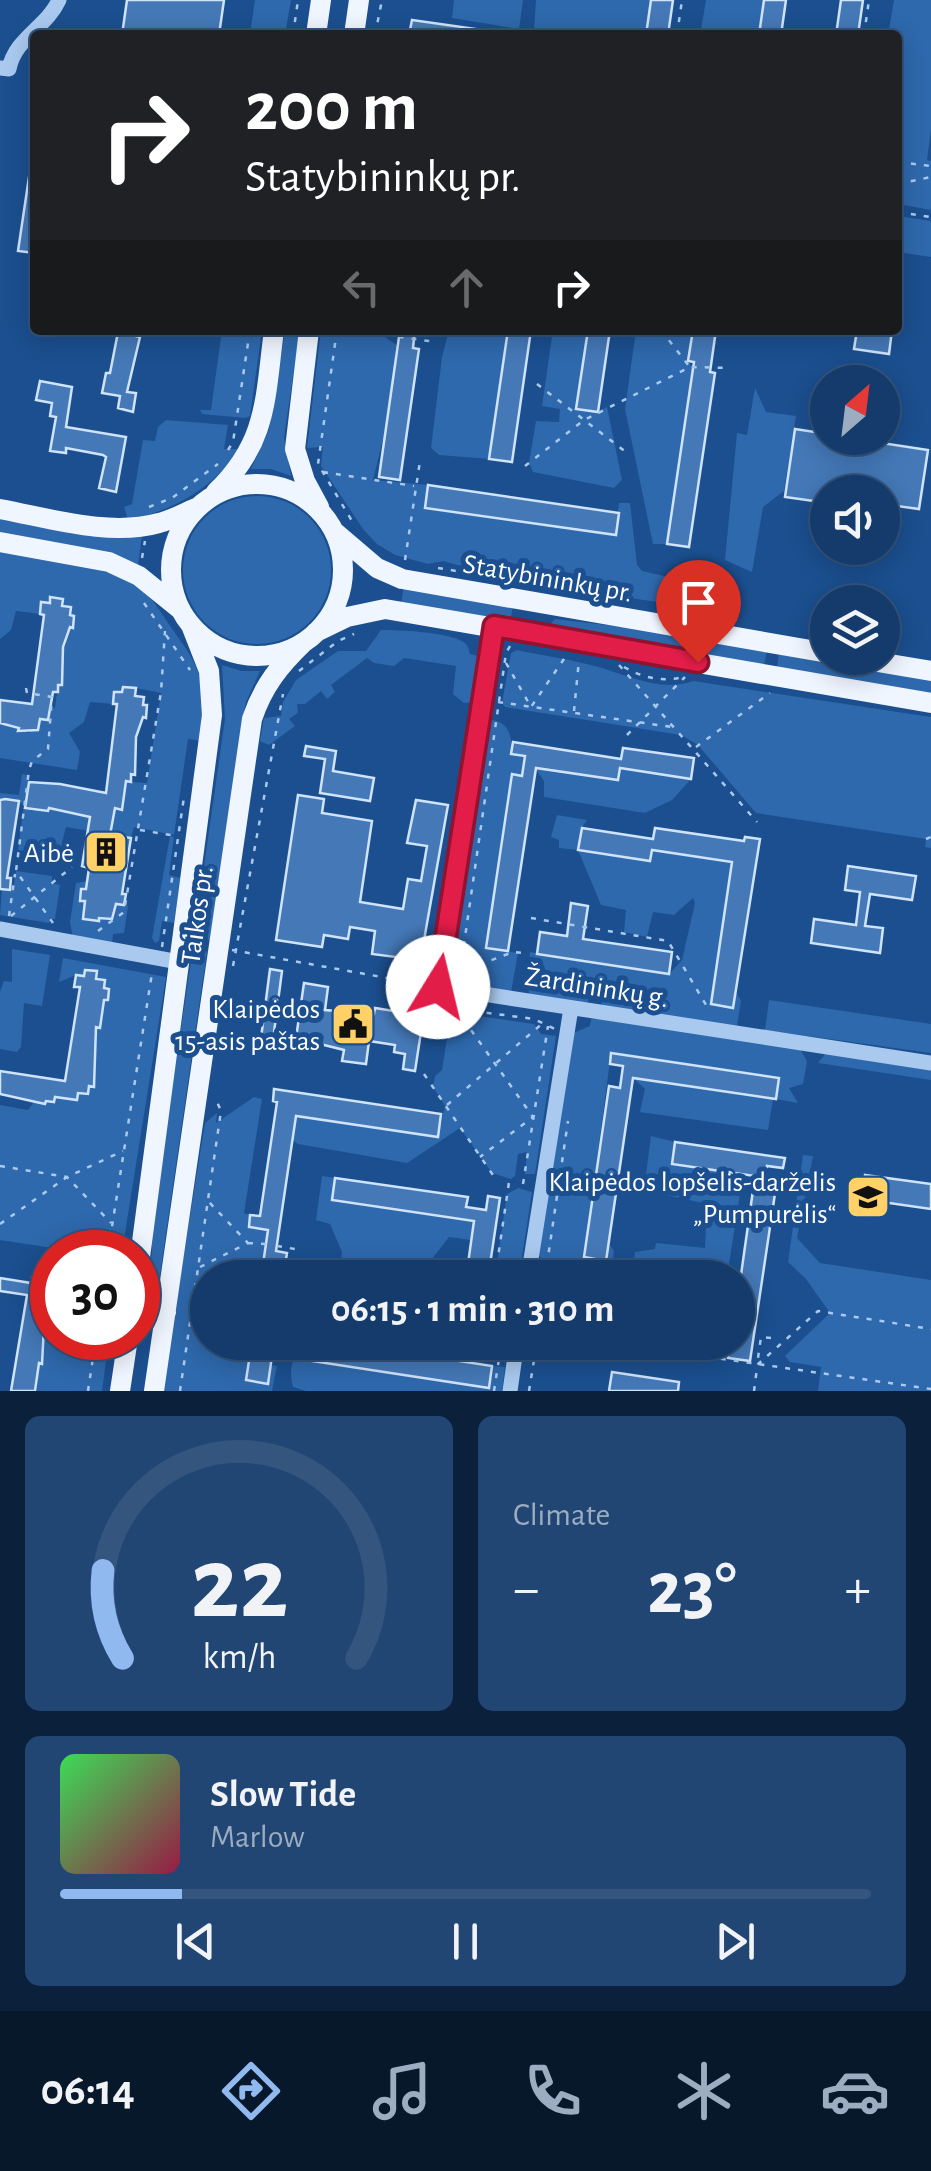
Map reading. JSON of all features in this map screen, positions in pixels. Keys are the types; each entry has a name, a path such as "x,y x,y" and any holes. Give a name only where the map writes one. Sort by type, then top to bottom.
{"main road":[{"path":"317,30 321,0"},
{"path":"355,30 359,0"},
{"path":"186,618 172,580 174,548 179,534 233,476 254,445 273,335"},
{"path":"0,542 109,562 139,576 214,645 244,655 276,654 310,637 335,607 343,576 339,545 305,482 295,449 308,335"},
{"path":"0,509 96,526 147,526 240,486 272,486 302,497 329,524"},
{"name":"Statybininkų pr.","path":"329,524 353,551 390,575 810,650"},
{"path":"553,637 546,618 558,607"},
{"name":"Statybininkų pr.","path":"310,637 348,617 385,609 931,703"},
{"name":"Taikos pr.","path":"142,1230 170,961 212,715 209,671 186,618"},
{"name":"Taikos pr.","path":"154,1391 228,950 252,719 278,666 310,637"},
{"path":"900,666 931,671"},
{"path":"160,1311 166,1312"},
{"path":"120,1391 125,1360"}],"street":[{"path":"35,30 59,0"},
{"path":"5,68 30,36"},
{"path":"438,987 494,626"},
{"path":"5,925 170,961"},
{"name":"Žardininkų g.","path":"438,987 931,1063"},
{"path":"531,1260 570,1008"},
{"path":"499,1390 506,1360"}],"path":[{"path":"294,30 298,0"},
{"path":"375,30 382,0"},
{"path":"678,30 682,0"},
{"path":"865,30 869,0"},
{"path":"902,162 931,166"},
{"path":"902,183 931,177"},
{"path":"902,213 931,217"},
{"path":"191,672 165,630 134,593 147,526 146,509 198,481 222,460 233,442 249,335"},
{"path":"335,335 317,456 321,472 362,535"},
{"path":"384,335 436,342"},
{"path":"666,335 690,367"},
{"path":"524,466 584,420 690,367 730,368"},
{"path":"537,384 626,452"},
{"path":"394,561 404,565 420,461"},
{"path":"321,472 416,486"},
{"path":"688,610 706,614"},
{"path":"295,676 338,642 366,628"},
{"path":"92,935 124,912 161,692 165,630"},
{"path":"511,645 498,702 460,972 513,952 525,953"},
{"path":"531,707 567,655"},
{"path":"574,713 580,657"},
{"path":"505,660 531,707"},
{"path":"618,664 757,822"},
{"path":"628,735 686,676"},
{"path":"5,925 29,770 32,762 48,749 53,708 52,696 27,692 26,688"},
{"path":"695,748 774,690"},
{"path":"232,971 228,950 284,692"},
{"path":"498,702 674,728"},
{"path":"111,1230 150,977 170,961 183,798"},
{"path":"139,830 178,836"},
{"path":"5,925 72,868"},
{"path":"16,870 57,928"},
{"path":"531,918 668,941 710,1010"},
{"path":"228,950 438,987"},
{"path":"435,1006 534,1019 566,1033"},
{"path":"456,1008 533,1118"},
{"path":"446,1106 545,1024"},
{"path":"523,1184 545,1024"},
{"path":"424,1074 497,1181"},
{"path":"199,1260 222,1111 213,1091"},
{"path":"480,1157 533,1118"},
{"path":"548,1260 568,1123"},
{"path":"0,1224 66,1177 124,1151"},
{"path":"0,1166 66,1177 112,1224"},
{"path":"498,1260 509,1182"},
{"path":"208,1202 248,1242"},
{"path":"213,1260 248,1242 266,1244"},
{"path":"277,1246 301,1250"},
{"path":"757,1365 818,1311 931,1328"},
{"path":"180,1391 190,1323"},
{"path":"754,1391 762,1337 771,1338"},
{"path":"88,1391 93,1360"},
{"path":"486,1391 499,1390 506,1360"},
{"path":"529,1391 534,1360"},
{"path":"724,1360 931,1389"}],"shaded area":[{"path":"255,0 291,0 286,30 251,30"},
{"path":"454,0 523,0 519,29 452,18"},
{"path":"536,0 651,0 647,30 534,30"},
{"path":"706,0 764,0 760,30 701,30"},
{"path":"894,0 931,0 931,129 927,160 931,161 931,210 902,205 902,30 889,30"},
{"path":"902,217 931,221 931,257 902,253"},
{"path":"221,335 261,335 250,416 202,414 200,410 211,410"},
{"path":"284,335 299,335 284,437 291,476 271,469 251,469 269,430"},
{"path":"320,335 382,335 398,346 387,423 373,480 428,485 425,508 615,535 619,503 630,503 637,565 642,571 668,577 670,582 692,586 689,607 508,579 443,561 428,564 395,555 363,529 321,466 323,447 307,448"},
{"path":"448,335 507,335 489,459 439,455 431,448"},
{"path":"552,335 587,335 576,408 598,412 607,407 622,480 614,488 533,472 529,463 536,421 559,422 560,409 542,406"},
{"path":"635,335 692,335 688,361 693,369 667,544 653,544 625,409"},
{"path":"755,388 766,412 796,416 784,491 763,507 752,572 725,560 737,433 747,435"},
{"path":"166,420 228,425 224,449 238,449 218,475 191,496 128,520 124,507 132,504 143,440 155,441 158,427"},
{"path":"257,496 285,501 310,517 326,542 331,570 326,598 310,623 285,639 257,644 229,639 204,623 188,598 183,570 188,542 204,517 229,501"},
{"path":"0,517 142,535 138,566 0,534"},
{"path":"0,550 78,562 134,583 147,594 190,656 202,691 203,741 188,739 174,835 134,827 131,838 66,827 62,843 69,844 65,857 18,850 24,805 0,800 0,793 19,795 22,774 28,775 25,804 37,809 93,818 115,808 122,809 124,798 118,797 119,781 147,783 161,693 136,688 114,692 113,704 90,702 84,722 69,733 80,752 77,770 0,758 0,723 29,733 30,729 38,730 40,719 48,720 50,709 55,708 58,685 62,684 61,647 65,647 74,616 70,615 71,607 62,606 62,599 51,597 50,603 41,602 40,614 16,611 11,630 0,639"},
{"path":"404,586 513,606 510,622 401,604"},
{"path":"555,619 767,650 764,666 554,630 551,623"},
{"path":"381,630 434,634 464,642 470,654 482,657 475,702 464,703 453,694 456,666 404,658 394,666 367,658 331,685 335,692 327,699 321,691 305,704 297,704 298,713 289,719 295,726 269,745 260,741 264,718 281,716 283,702 296,680 338,651 366,651"},
{"path":"517,650 659,684 693,681 931,717 931,848 925,847 926,839 756,813 698,745 681,735 505,707 502,703 511,653"},
{"path":"779,652 810,657 810,674 777,668"},
{"path":"222,665 260,671 242,722 210,940 194,937 225,719"},
{"path":"900,673 931,678 931,695 817,675"},
{"path":"488,720 500,722 508,730 511,754 525,756 522,776 513,775 487,948 518,953 511,992 466,980 450,956"},
{"path":"535,768 617,780 620,768 691,779 672,800 645,813 544,797 544,781"},
{"path":"557,815 587,820 581,829 579,850 649,861 652,850 732,862 711,1003 733,1007 736,992 741,1001 737,1026 601,1007 603,994 590,991 587,1005 530,997 530,952 669,974 682,960 695,903 693,898 674,915 653,912 647,937 624,932 626,910 601,905 578,850 559,848 559,840 551,837"},
{"path":"170,836 174,837 169,875 180,878 174,923 162,921 159,941 155,943 152,938"},
{"path":"16,871 52,876 52,883 60,885 55,919 49,923 0,915 2,889 13,890"},
{"path":"87,881 86,889 81,889 80,900 85,901 83,919 111,919 116,904 128,906 124,933 113,934 112,945 73,938 70,922 76,883"},
{"path":"193,948 207,951 160,1274 160,1230 151,1228"},
{"path":"12,949 50,955 42,1006 24,1003 21,1047 17,1052 0,1049 0,992 4,981 12,982"},
{"path":"63,958 166,977 126,1230 30,1230 30,1245 0,1240 0,1105 28,1110 34,1102 45,1104 56,1092 77,1100 78,1093 88,1094 89,1086 94,1087 96,1027 100,1027 109,990 104,988 105,980 96,979 97,972 85,970 84,976 59,982"},
{"path":"769,1000 931,1024 931,1053 765,1030"},
{"path":"466,1014 534,1024 541,1034 556,1036 535,1174 525,1174 527,1152 518,1154 515,1176 511,1179 492,1173 460,1128 407,1163 293,1140 296,1116 438,1137 445,1106 433,1087 435,1076 442,1070 449,1026 460,1027"},
{"path":"591,1019 800,1049 807,1061 803,1084 789,1088 798,1103 776,1099 778,1078 611,1053 584,1257 606,1260 542,1259 538,1255 571,1034 590,1026"},
{"path":"826,1053 931,1069 931,1080 818,1063"},
{"path":"633,1078 773,1099 768,1130 640,1112 645,1089"},
{"path":"254,1097 262,1099 244,1213 250,1215 249,1227 268,1230 264,1260 190,1260 190,1360 249,1360 246,1380 267,1384 270,1365 277,1366 272,1391 162,1391 205,1123 217,1113 216,1123"},
{"path":"651,1136 675,1142 673,1164 743,1175 730,1260 634,1260 635,1252 655,1249 656,1243 705,1248 707,1204 644,1190"},
{"path":"803,1155 813,1156 797,1238 820,1263 931,1280 931,1391 818,1391 821,1367 790,1362 785,1356 830,1313 806,1279 788,1262"},
{"path":"322,1176 335,1178 333,1200 474,1221 471,1240 449,1237 431,1260 341,1260 330,1224 316,1220"},
{"path":"518,1188 532,1192 522,1260 497,1260 507,1194"},
{"path":"609,1244 614,1251 613,1260 606,1260"},
{"path":"106,1360 102,1391 37,1391 42,1363"},
{"path":"294,1360 306,1360 488,1388 492,1366 505,1367 502,1391 306,1391 293,1387"}],"building":[{"path":"127,0 224,0 220,30 123,30"},
{"path":"651,0 673,0 669,30 647,30"},
{"path":"764,0 786,0 782,30 760,30"},
{"path":"841,0 863,0 859,30 837,30"},
{"path":"412,20 476,29 476,30 410,30"},
{"path":"29,177 30,177 30,252 18,251"},
{"path":"117,335 140,337 127,392 136,393 133,412 118,408 120,396 102,393 106,373 110,373"},
{"path":"399,335 414,335 413,348 419,349 400,480 379,477"},
{"path":"507,335 530,335 512,462 489,459"},
{"path":"587,335 609,335 598,412 576,409"},
{"path":"692,335 715,335 710,372 715,373 689,547 667,544 694,362 688,361"},
{"path":"856,335 891,335 889,354 854,349"},
{"path":"40,381 72,387 66,427 126,437 116,492 99,488 106,457 103,455 66,448 66,453 50,451 56,417 50,416 52,403 36,400"},
{"path":"795,429 810,431 810,455 900,455 900,446 928,450 919,509 900,506 900,475 810,475 810,500 785,497"},
{"path":"428,485 619,513 616,535 425,508"},
{"path":"50,597 63,599 62,606 71,607 70,615 74,616 73,628 70,627 63,647 62,685 58,685 58,692 53,692 48,720 40,719 38,730 18,731 19,728 0,723 0,700 32,704 44,615 40,614 41,602 50,603"},
{"path":"123,687 136,688 135,696 144,697 143,705 147,705 146,718 143,717 136,737 135,775 131,774 131,782 126,781 122,810 115,808 110,835 131,838 122,894 126,894 124,905 116,904 112,919 83,919 85,901 80,901 81,889 86,889 89,868 82,866 90,817 49,808 25,808 29,782 106,793 117,704 113,704 114,692 122,692"},
{"path":"513,742 621,759 623,748 694,758 691,779 620,768 618,780 536,768 508,951 486,948 512,774 522,776 525,756 511,754"},
{"path":"306,746 336,751 333,771 374,778 370,801 320,793 325,759 304,756"},
{"path":"298,795 324,799 322,813 372,821 360,902 403,909 408,879 421,881 427,846 407,843 416,800 448,805 415,991 427,993 415,1071 403,1069 405,1054 394,1052 395,1045 369,1041 366,1064 342,1061 344,1050 296,1038 304,983 328,987 325,1010 374,1014 375,1008 400,1012 406,973 394,971 396,957 372,954 375,931 350,927 348,939 324,935 322,947 276,940"},
{"path":"0,800 19,801 7,878 11,878 10,890 0,889"},
{"path":"582,828 653,839 655,828 744,841 745,837 760,839 733,1008 711,1004 732,862 652,850 650,861 578,850"},
{"path":"848,866 916,876 912,900 870,894 865,926 883,928 880,953 811,943 814,919 856,925 860,892 845,890"},
{"path":"571,903 588,906 583,939 672,952 669,974 537,954 540,932 567,936"},
{"path":"270,969 282,971 273,1040 261,1038"},
{"path":"85,970 97,971 96,979 105,980 104,988 109,989 100,1028 96,1027 94,1087 89,1086 88,1094 78,1093 77,1100 55,1097 54,1102 45,1104 0,1094 0,1071 65,1081 80,987 74,987 76,975 84,976"},
{"path":"611,1053 779,1078 776,1099 633,1078 606,1260 600,1260 584,1257 609,1086 620,1088 623,1066 610,1064"},
{"path":"274,1089 441,1114 438,1137 296,1116 276,1251 287,1253 286,1260 264,1260 268,1230 249,1227 250,1215 260,1216 277,1102 273,1101"},
{"path":"675,1142 785,1158 783,1168 767,1166 764,1186 776,1187 755,1328 755,1260 743,1260 755,1176 672,1164"},
{"path":"865,1175 931,1184 931,1209 861,1199"},
{"path":"335,1178 468,1197 466,1207 486,1210 488,1196 500,1198 491,1260 469,1260 474,1221 332,1200"},
{"path":"0,1278 30,1283 30,1360 42,1360 35,1391 11,1391 27,1295 0,1291"},
{"path":"249,1360 271,1360 268,1384 246,1380"},
{"path":"306,1360 453,1360 492,1366 489,1388"},
{"path":"612,1372 679,1382 678,1391 609,1391"}],"place":[{"name":"Aibė","path":"106,852"},
{"name":"Klaipėdos 15-asis paštas","path":"353,1024"},
{"name":"Klaipėdos lopšelis-darželis „Pumpurėlis“","path":"868,1197"}],"route":[{"path":"438,987 494,626 698,662"}]}
